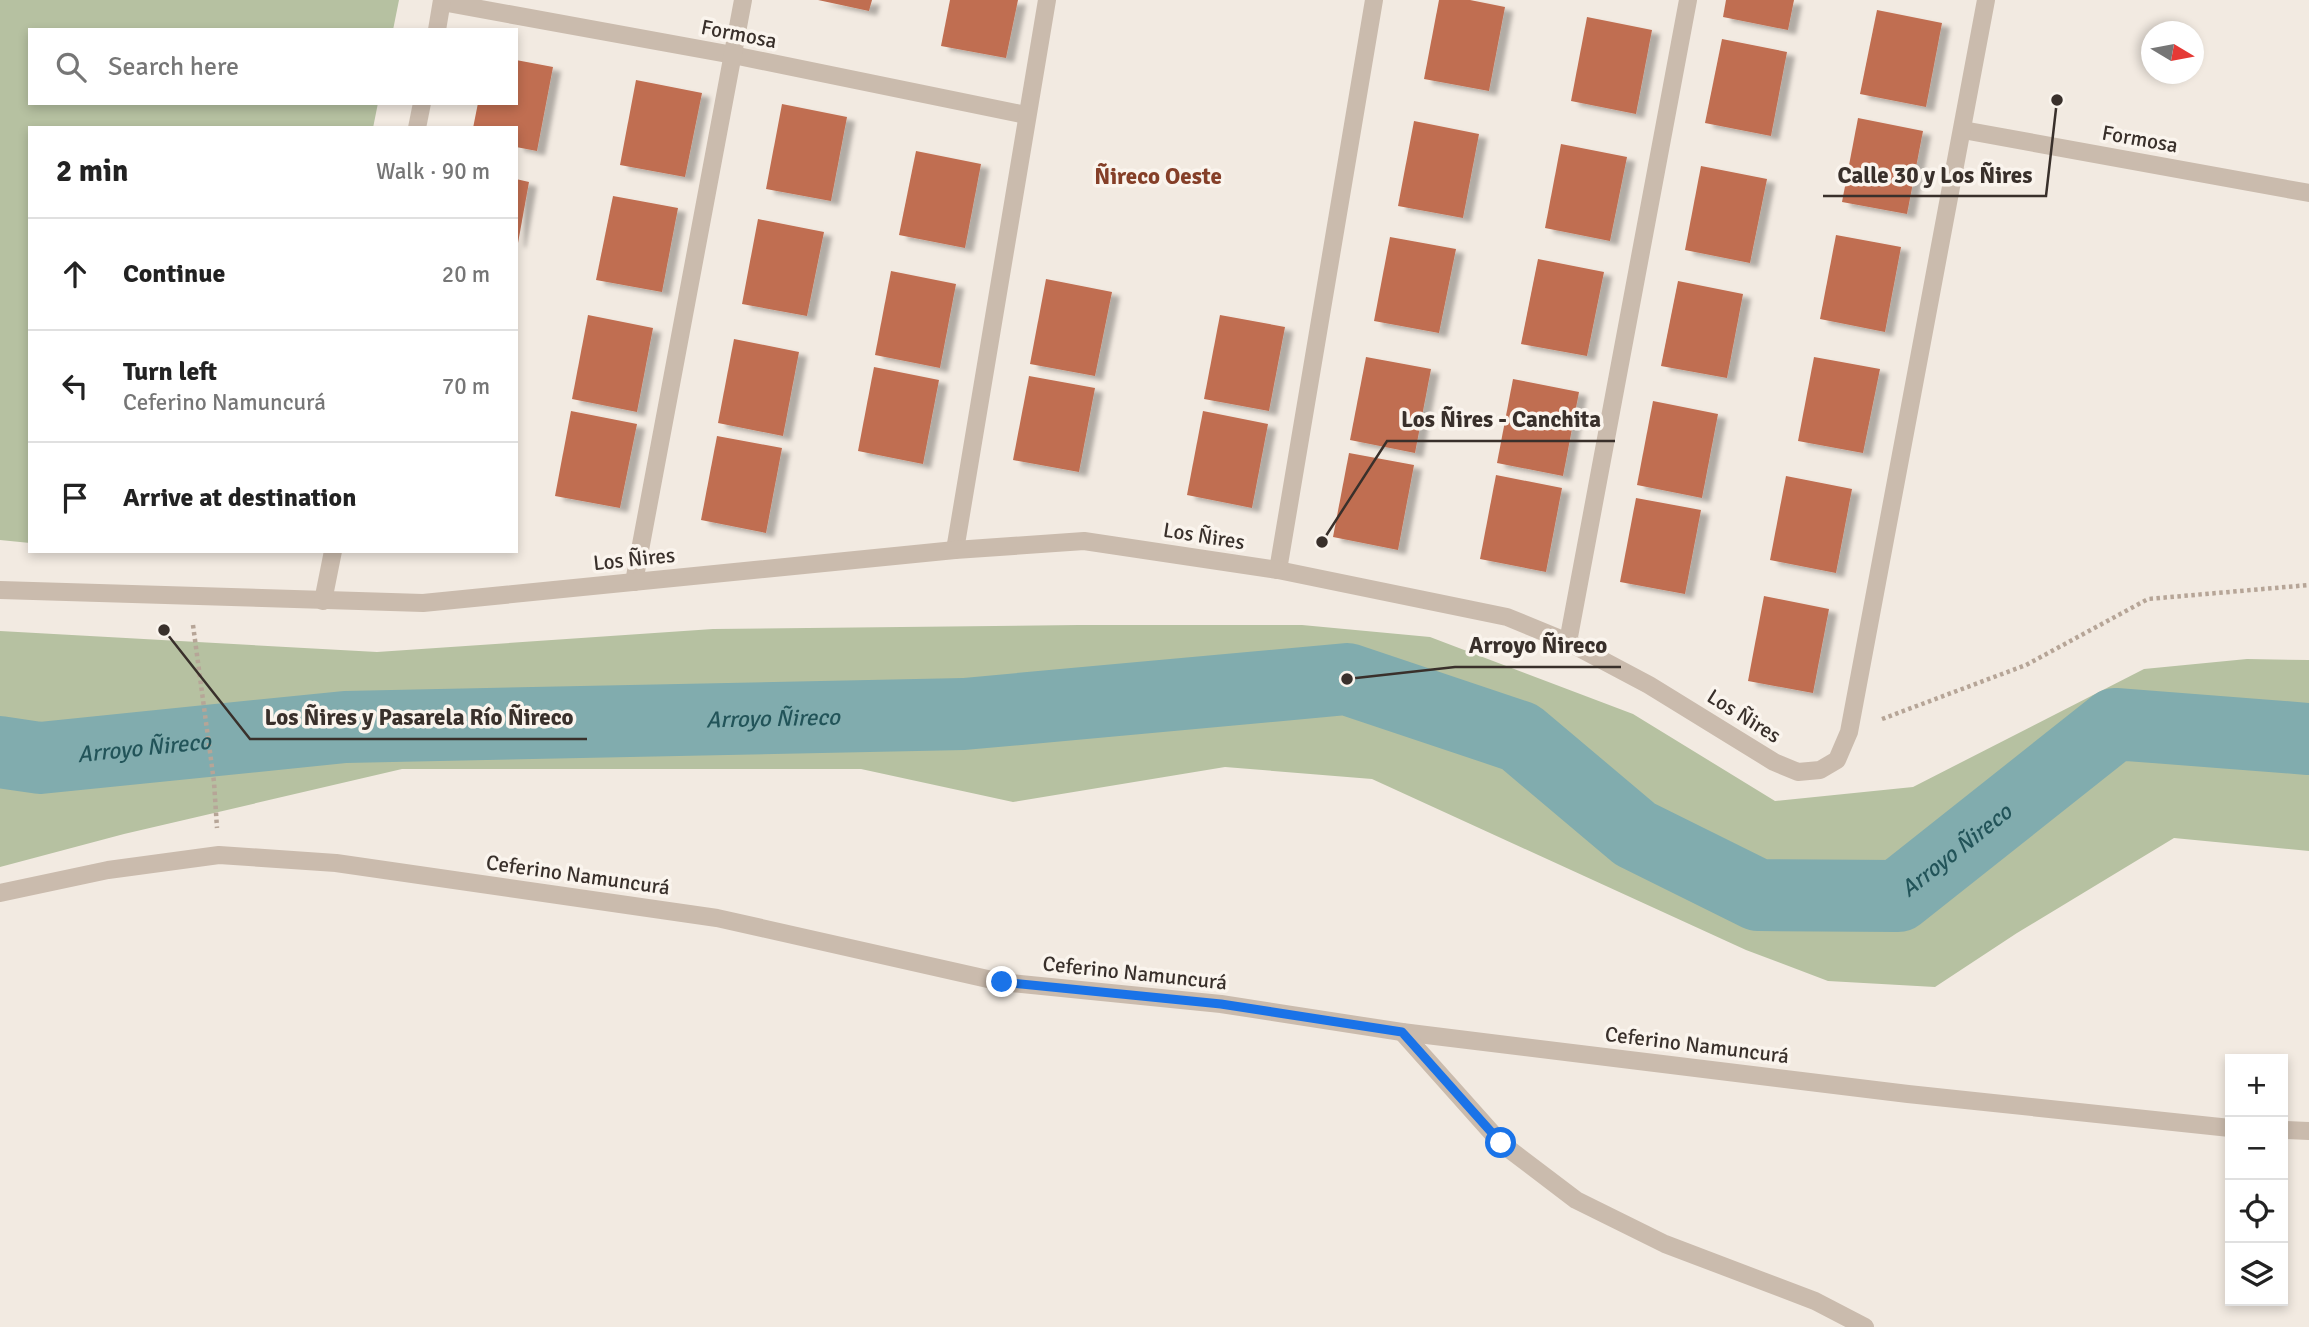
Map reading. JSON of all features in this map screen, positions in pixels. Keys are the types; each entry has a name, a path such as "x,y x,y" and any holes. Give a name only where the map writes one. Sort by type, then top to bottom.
{"street":[{"path":"634,582 743,0"},
{"path":"955,550 1047,0"},
{"path":"1278,570 1374,0"},
{"path":"1568,642 1688,0"},
{"name":"Los Ñires","path":"0,590 423,603 955,550 1084,541 1278,570 1507,617 1568,642 1649,685 1774,762 1798,772 1820,771 1837,760 1849,732 1986,0"},
{"path":"437,28 442,1"},
{"name":"Formosa","path":"442,1 733,55 1026,115"},
{"path":"417,126 422,105"},
{"name":"Formosa","path":"1963,130 2309,193"},
{"path":"323,601 333,553"},
{"name":"Ceferino Namuncurá","path":"0,893 108,870 219,855 336,863 717,918 1002,982 1221,1004 1402,1032 1908,1094 2225,1127"},
{"path":"1402,1032 1501,1143 1576,1200 1665,1244 1815,1301 1864,1327"},
{"path":"2288,1130 2309,1131"}],"path":[{"path":"1849,732 2026,665 2148,599 2309,585"},
{"path":"190,596 214,782 219,855"}],"green space":[{"path":"0,0 399,0 393,28 28,28 28,105 378,105 373,126 28,126 28,543 0,540"},
{"path":"1302,625 1430,637 1633,714 1775,801 1913,787 2144,669 2247,659 2309,660 2309,851 2174,838 2017,933 1935,987 1828,981 1746,950 1372,779 1225,767 1013,802 861,769 402,769 124,834 0,867 0,631 377,652 713,629"}],"building":[{"path":"818,0 872,0 869,11"},
{"path":"950,0 1018,0 1006,58 941,46"},
{"path":"1439,0 1470,0 1505,7 1489,91 1424,79"},
{"path":"1726,0 1794,0 1788,30 1723,17"},
{"path":"1877,10 1942,23 1926,107 1860,94"},
{"path":"1587,17 1652,30 1636,114 1571,101"},
{"path":"1722,39 1787,52 1771,136 1705,123"},
{"path":"518,60 553,67 537,151 518,147 518,126 473,126 478,105 518,105"},
{"path":"636,80 702,93 685,177 620,165"},
{"path":"782,104 847,117 831,201 766,189"},
{"path":"1858,118 1923,131 1907,214 1842,202"},
{"path":"1414,121 1479,134 1463,218 1398,206"},
{"path":"1561,144 1627,157 1610,241 1545,228"},
{"path":"916,151 981,164 965,248 899,235"},
{"path":"1701,166 1767,179 1750,263 1685,250"},
{"path":"518,179 529,182 518,243"},
{"path":"613,196 678,208 662,292 596,280"},
{"path":"758,219 824,232 807,316 742,304"},
{"path":"1836,235 1901,247 1885,332 1820,319"},
{"path":"1390,237 1456,249 1439,333 1374,321"},
{"path":"1538,259 1604,272 1587,356 1521,344"},
{"path":"891,271 956,284 940,368 875,355"},
{"path":"1046,279 1112,292 1095,376 1030,364"},
{"path":"1678,281 1743,294 1727,378 1661,366"},
{"path":"588,315 653,328 637,412 572,399"},
{"path":"1220,315 1285,327 1269,411 1204,399"},
{"path":"734,339 799,352 783,436 718,423"},
{"path":"1366,357 1431,369 1415,453 1350,440"},
{"path":"1814,357 1880,369 1863,453 1798,441"},
{"path":"874,367 939,380 923,464 858,451"},
{"path":"1029,376 1095,388 1079,472 1013,460"},
{"path":"1513,379 1579,392 1563,476 1497,463"},
{"path":"1653,401 1718,414 1702,498 1637,485"},
{"path":"571,411 637,424 620,508 555,496"},
{"path":"1203,411 1268,424 1252,508 1187,495"},
{"path":"717,436 782,448 766,533 701,520"},
{"path":"1349,453 1414,465 1398,550 1333,537"},
{"path":"1496,475 1562,488 1546,572 1480,559"},
{"path":"1786,476 1852,489 1836,573 1770,560"},
{"path":"1636,498 1701,510 1685,594 1620,582"},
{"path":"1764,596 1829,609 1813,693 1748,681"}],"waterway":[{"name":"Arroyo Ñireco","path":"0,752 40,758 345,727 964,714 1347,679 1520,737 1635,834 1758,895 1898,896 2115,724 2309,739"}],"place":[{"name":"Calle 30 y Los Ñires","path":"2057,100"},
{"name":"Los Ñires - Canchita","path":"1322,542"},
{"name":"Los Ñires y Pasarela Río Ñireco","path":"164,630"},
{"name":"Arroyo Ñireco","path":"1347,679"}],"district":[{"name":"Ñireco Oeste","path":"1158,176"}],"route":[{"path":"1002,982 1221,1004 1402,1032 1501,1143"}]}
